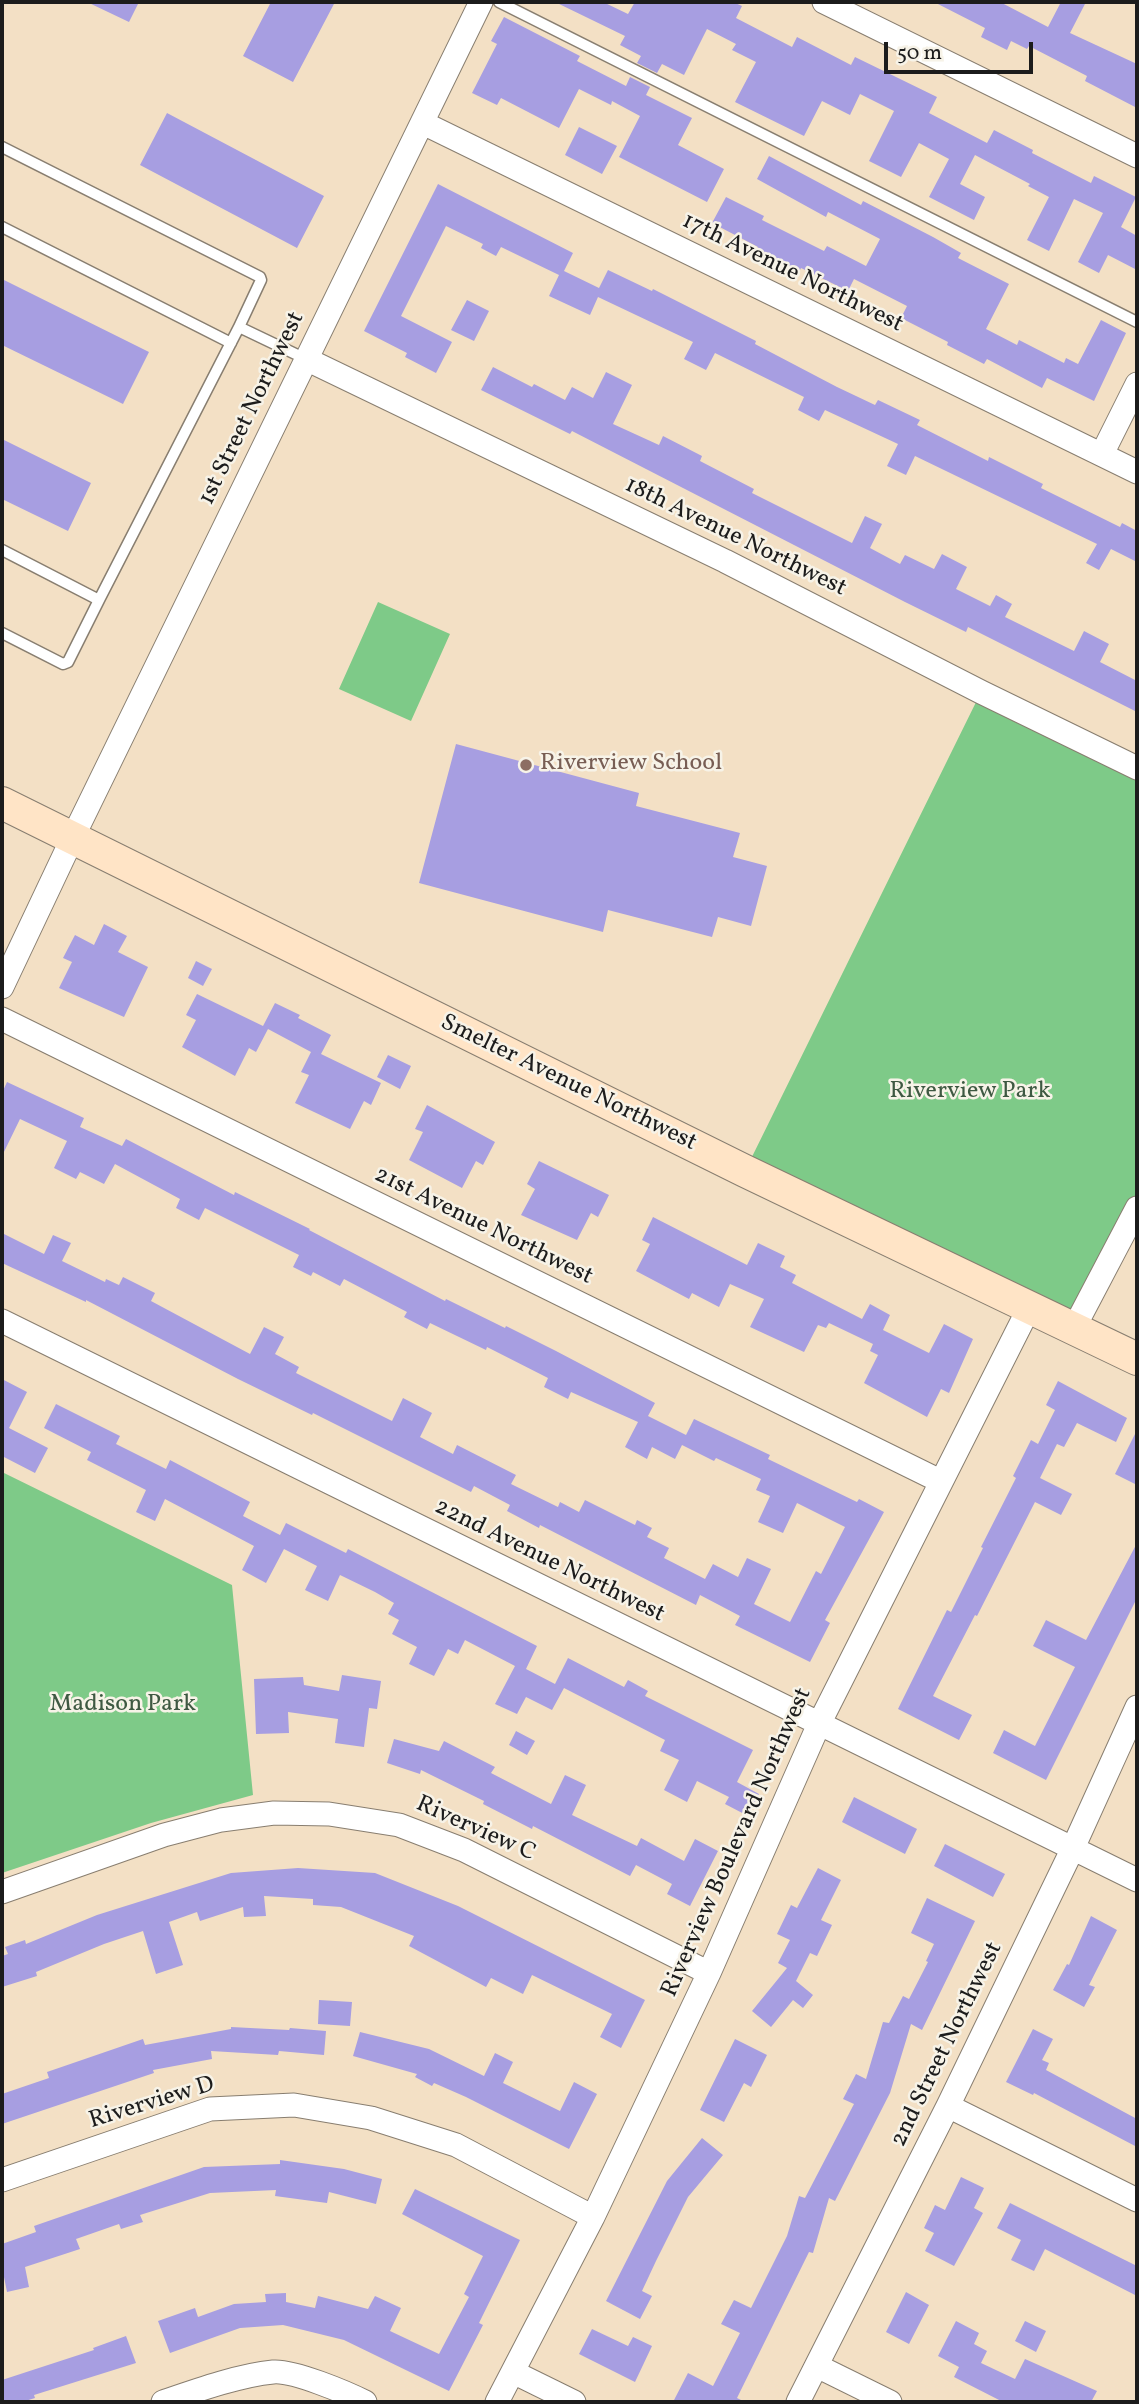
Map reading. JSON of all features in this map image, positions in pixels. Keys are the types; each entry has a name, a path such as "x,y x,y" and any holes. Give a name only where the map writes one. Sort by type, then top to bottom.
{"street":[{"name":"1st Street Northwest","path":"2,987 481,2"},
{"path":"824,2 1137,156"},
{"name":"17th Avenue Northwest","path":"423,123 1137,472"},
{"name":"18th Avenue Northwest","path":"307,360 725,561 981,692 1137,768"},
{"path":"1102,454 1137,384"},
{"name":"Smelter Avenue Northwest","path":"2,803 733,1165 1137,1359"},
{"name":"21st Avenue Northwest","path":"2,1019 940,1481"},
{"path":"1074,1328 1137,1208"},
{"name":"Riverview Boulevard Northwest","path":"497,2402 593,2217 709,1973 819,1724 1030,1306"},
{"name":"22nd Avenue Northwest","path":"2,1321 1137,1881"},
{"name":"2nd Street Northwest","path":"798,2402 948,2106 1073,1848 1137,1707"},
{"name":"Riverview C","path":"2,1892 164,1835 221,1820 274,1813 329,1814 399,1825 464,1850 709,1973"},
{"name":"Riverview D","path":"2,2180 209,2109 294,2105 371,2118 456,2145 593,2217"},
{"path":"948,2106 1137,2200"},
{"path":"817,2366 890,2402"},
{"path":"163,2402 200,2389 275,2372 338,2389 365,2402"},
{"path":"513,2372 574,2402"}],"lane":[{"path":"499,2 1137,322"},
{"path":"2,147 260,277 261,280 68,662 63,664 2,634"},
{"path":"2,227 231,344"},
{"path":"239,327 307,360"},
{"path":"2,550 99,600"}],"green space":[{"path":"378,602 450,634 411,721 339,689"},
{"name":"Riverview Park","path":"981,692 1137,768 1137,1205 1074,1328 745,1171"},
{"name":"Madison Park","path":"2,1472 232,1585 253,1795 151,1823 2,1873"}],"building":[{"path":"87,2 139,2 129,22"},
{"path":"271,2 335,2 293,82 243,56"},
{"path":"555,2 603,2 628,14 635,2 733,2 742,6 736,18 792,47 797,37 851,65 855,57 937,97 929,113 987,143 994,130 1091,183 1094,176 1136,197 1121,227 1137,236 1137,270 1108,255 1099,273 1078,262 1103,213 1074,199 1049,251 1027,240 1049,197 975,155 960,184 985,197 974,220 929,197 949,159 919,143 901,177 869,161 894,111 860,94 850,115 822,101 804,136 735,102 756,62 732,50 736,44 707,29 684,75 662,64 657,73 637,63 641,56 620,45 625,36"},
{"path":"934,2 1000,2 1048,27 1061,2 1086,2 1070,33 1137,64 1137,108 1085,81 1087,76 1029,46 1027,49 1011,41 1007,50 981,37 985,28"},
{"path":"504,17 580,56 577,61 626,86 630,77 650,87 646,95 692,118 678,145 724,169 707,202 619,157 640,116 612,101 611,105 579,89 559,128 501,98 497,105 472,93 497,44 491,41"},
{"path":"167,113 324,196 297,248 140,165"},
{"path":"579,127 617,146 602,174 565,155"},
{"path":"769,156 861,205 863,201 933,237 961,253 958,258 1009,284 986,329 1017,345 1019,340 1064,363 1066,358 1078,364 1101,320 1126,333 1094,401 1047,378 1042,388 987,359 984,364 901,318 907,306 854,279 848,291 801,268 798,274 755,253 758,247 712,223 726,197 764,216 762,220 824,251 827,246 866,266 880,239 828,212 826,217 757,179"},
{"path":"438,184 573,253 564,271 599,288 608,270 652,291 653,289 756,341 755,344 837,387 875,405 878,400 920,420 917,425 988,461 989,457 1043,484 1041,488 1120,527 1122,523 1137,531 1137,562 1111,549 1099,570 1086,563 1097,544 915,456 906,475 887,466 898,444 825,410 819,421 798,410 804,397 715,353 706,370 684,359 693,342 598,297 590,315 549,296 559,275 501,247 496,256 481,248 483,244 446,226 401,316 452,342 436,373 405,357 407,353 364,331"},
{"path":"2,279 149,352 123,404 2,345"},
{"path":"467,300 489,311 474,341 451,330"},
{"path":"493,367 565,400 572,387 593,398 606,372 632,385 613,424 659,445 663,436 702,456 700,461 754,489 752,493 852,543 865,516 882,524 870,548 900,564 905,555 934,569 942,554 967,567 956,589 990,606 996,595 1012,604 1005,617 1074,651 1084,631 1109,644 1100,662 1137,681 1137,712 968,627 966,632 572,431 570,434 481,390"},
{"path":"2,439 91,483 68,531 2,499"},
{"path":"456,744 639,793 636,806 740,833 733,857 767,866 751,926 718,917 712,937 608,910 603,932 419,883"},
{"path":"104,924 127,936 118,952 148,967 124,1017 59,988 72,962 63,958 75,935 94,945"},
{"path":"196,961 212,969 203,986 188,978"},
{"path":"197,994 263,1026 275,1003 300,1015 298,1018 331,1035 321,1054 381,1083 371,1105 364,1101 350,1129 295,1103 309,1075 301,1072 311,1052 268,1029 256,1052 249,1048 235,1076 182,1047 196,1020 186,1015"},
{"path":"388,1055 411,1066 400,1089 377,1077"},
{"path":"7,1082 84,1118 80,1127 122,1146 126,1139 234,1195 235,1192 310,1229 445,1301 446,1299 505,1328 506,1326 556,1351 655,1403 648,1416 686,1435 694,1419 770,1455 768,1459 857,1502 859,1499 884,1512 825,1620 830,1623 810,1662 735,1625 740,1616 700,1595 696,1605 540,1525 539,1528 507,1511 510,1505 474,1486 471,1492 313,1413 312,1415 238,1379 86,1300 2,1263 2,1233 44,1254 53,1235 71,1243 62,1261 105,1282 106,1279 119,1285 123,1277 155,1293 151,1301 250,1354 264,1327 284,1337 275,1354 299,1367 296,1373 392,1421 403,1398 432,1413 420,1437 453,1454 457,1445 516,1475 511,1484 558,1507 560,1502 579,1512 585,1500 635,1525 637,1520 652,1528 647,1537 669,1548 664,1558 705,1579 713,1564 738,1577 747,1558 771,1569 754,1604 790,1622 816,1571 821,1574 845,1527 797,1503 783,1533 758,1522 770,1496 756,1490 761,1479 682,1445 675,1459 652,1447 647,1459 625,1447 638,1422 571,1392 568,1399 544,1387 548,1378 487,1347 486,1350 430,1323 427,1329 404,1317 407,1312 344,1279 340,1286 313,1272 311,1276 293,1267 299,1255 205,1208 199,1220 176,1208 180,1199 115,1164 104,1184 80,1172 76,1179 54,1168 67,1141 20,1119 2,1156 2,1093"},
{"path":"427,1105 495,1142 483,1165 476,1161 462,1188 409,1160 423,1132 415,1129"},
{"path":"539,1161 609,1195 598,1217 591,1213 577,1240 521,1215 535,1189 527,1184"},
{"path":"653,1217 747,1265 758,1243 785,1256 780,1267 796,1275 792,1283 862,1319 870,1304 890,1315 883,1330 929,1353 944,1324 973,1339 949,1393 941,1389 927,1417 864,1383 878,1355 870,1351 873,1344 829,1323 826,1328 818,1325 804,1352 750,1327 764,1299 730,1284 719,1307 692,1293 689,1299 636,1271 650,1244 642,1240"},
{"path":"2,1379 27,1392 9,1428 48,1448 35,1473 2,1456"},
{"path":"1058,1381 1127,1418 1116,1442 1077,1423 1064,1447 1057,1444 1040,1478 1072,1494 1061,1515 1035,1502 933,1696 972,1715 959,1740 898,1709 947,1610 951,1612 983,1548 981,1547 1016,1478 1013,1476 1031,1440 1038,1444 1055,1410 1046,1405"},
{"path":"56,1404 120,1436 116,1444 166,1469 170,1460 250,1502 243,1516 280,1535 286,1523 346,1553 348,1549 537,1646 526,1669 555,1684 568,1658 624,1687 628,1680 648,1691 645,1696 753,1750 737,1782 759,1794 748,1816 725,1804 729,1797 697,1781 687,1802 664,1790 679,1760 660,1751 665,1740 564,1688 552,1710 526,1697 517,1714 495,1704 515,1666 465,1640 458,1654 448,1649 434,1676 409,1664 417,1647 392,1634 399,1620 388,1614 394,1603 375,1592 340,1575 328,1601 305,1590 317,1566 284,1549 266,1583 242,1570 254,1546 165,1499 155,1521 136,1512 146,1490 87,1460 91,1452 44,1428"},
{"path":"1137,1430 1137,1485 1115,1474"},
{"path":"1137,1543 1137,1598 1046,1780 993,1753 1004,1730 1035,1746 1075,1667 1033,1646 1046,1620 1086,1640"},
{"path":"342,1675 381,1681 377,1709 369,1708 364,1747 335,1743 338,1719 288,1712 289,1733 256,1734 254,1679 303,1677 304,1685 339,1691"},
{"path":"516,1731 535,1741 527,1755 509,1745"},
{"path":"394,1739 439,1751 444,1741 495,1767 491,1773 551,1804 565,1775 586,1785 572,1815 637,1846 641,1838 684,1861 695,1839 718,1851 690,1906 667,1894 672,1884 636,1865 630,1876 533,1826 532,1829 483,1804 484,1801 421,1770 420,1774 387,1763"},
{"path":"854,1797 917,1829 905,1854 842,1822"},
{"path":"945,1844 1005,1874 993,1897 934,1866"},
{"path":"298,1868 375,1873 458,1906 645,2000 621,2048 600,2037 612,2014 532,1975 523,1994 491,1978 486,1987 409,1946 414,1936 341,1907 313,1905 313,1899 264,1896 266,1916 244,1917 243,1907 200,1921 197,1912 169,1922 183,1965 156,1974 143,1931 36,1972 37,1976 2,1987 2,1956 8,1954 5,1947 25,1940 26,1944 97,1915 231,1873"},
{"path":"818,1868 841,1880 821,1920 832,1925 817,1956 810,1953 796,1981 813,1995 803,2008 793,2000 771,2027 752,2011 787,1968 778,1963 790,1940 777,1934 791,1905 797,1908"},
{"path":"927,1898 975,1921 922,2030 911,2024 890,2093 835,2201 829,2198 813,2253 809,2252 737,2398 745,2402 673,2402 688,2373 713,2386 740,2333 721,2324 734,2300 751,2308 787,2236 799,2196 805,2198 854,2104 843,2099 856,2074 866,2079 883,2022 889,2023 903,1996 909,1999 928,1962 926,1961 934,1944 911,1933"},
{"path":"1091,1916 1117,1930 1089,1985 1095,1987 1084,2007 1053,1990 1067,1964 1069,1965"},
{"path":"319,2000 352,2002 350,2026 318,2024"},
{"path":"231,2027 326,2031 324,2055 279,2051 278,2055 211,2051 212,2059 153,2070 154,2073 2,2124 2,2094 49,2078 47,2072 143,2039 145,2045"},
{"path":"1033,2029 1053,2039 1042,2060 1049,2063 1046,2070 1137,2119 1137,2147 1034,2093 1033,2095 1006,2082"},
{"path":"360,2032 429,2049 484,2076 495,2053 513,2062 503,2083 560,2111 574,2082 597,2094 569,2149 466,2097 434,2083 432,2086 415,2077 417,2074 353,2056"},
{"path":"735,2039 767,2055 751,2087 744,2083 724,2122 700,2110"},
{"path":"702,2138 723,2155 688,2197 642,2291 652,2296 640,2319 606,2301 667,2181"},
{"path":"280,2160 344,2169 382,2179 376,2204 329,2192 327,2203 275,2196 276,2190 210,2193 140,2215 143,2222 121,2229 119,2224 76,2239 80,2249 25,2267 29,2287 7,2292 2,2267 2,2244 36,2232 34,2226 204,2167 280,2164"},
{"path":"961,2177 984,2188 974,2208 983,2213 954,2266 925,2251 934,2233 924,2228 935,2205 945,2210"},
{"path":"415,2189 520,2240 479,2323 483,2325 449,2391 344,2340 283,2325 240,2328 170,2353 158,2321 195,2308 198,2317 234,2304 266,2302 265,2294 286,2293 286,2302 315,2308 318,2296 368,2309 375,2296 401,2308 390,2331 439,2354 469,2297 464,2294 483,2256 402,2214"},
{"path":"1010,2203 1137,2266 1137,2296 1045,2249 1034,2271 1011,2260 1021,2240 997,2228"},
{"path":"906,2292 929,2305 909,2344 886,2332"},
{"path":"956,2321 979,2333 974,2344 987,2351 981,2363 1015,2379 1025,2359 1097,2391 1091,2402 1003,2402 954,2377 959,2367 938,2356"},
{"path":"1025,2321 1046,2331 1036,2352 1015,2341"},
{"path":"592,2329 628,2346 633,2337 652,2346 635,2382 579,2354"},
{"path":"126,2336 136,2363 34,2395 35,2398 22,2402 2,2402 2,2380 94,2350 93,2348"}],"place":[{"name":"Riverview School","path":"526,765"}]}
